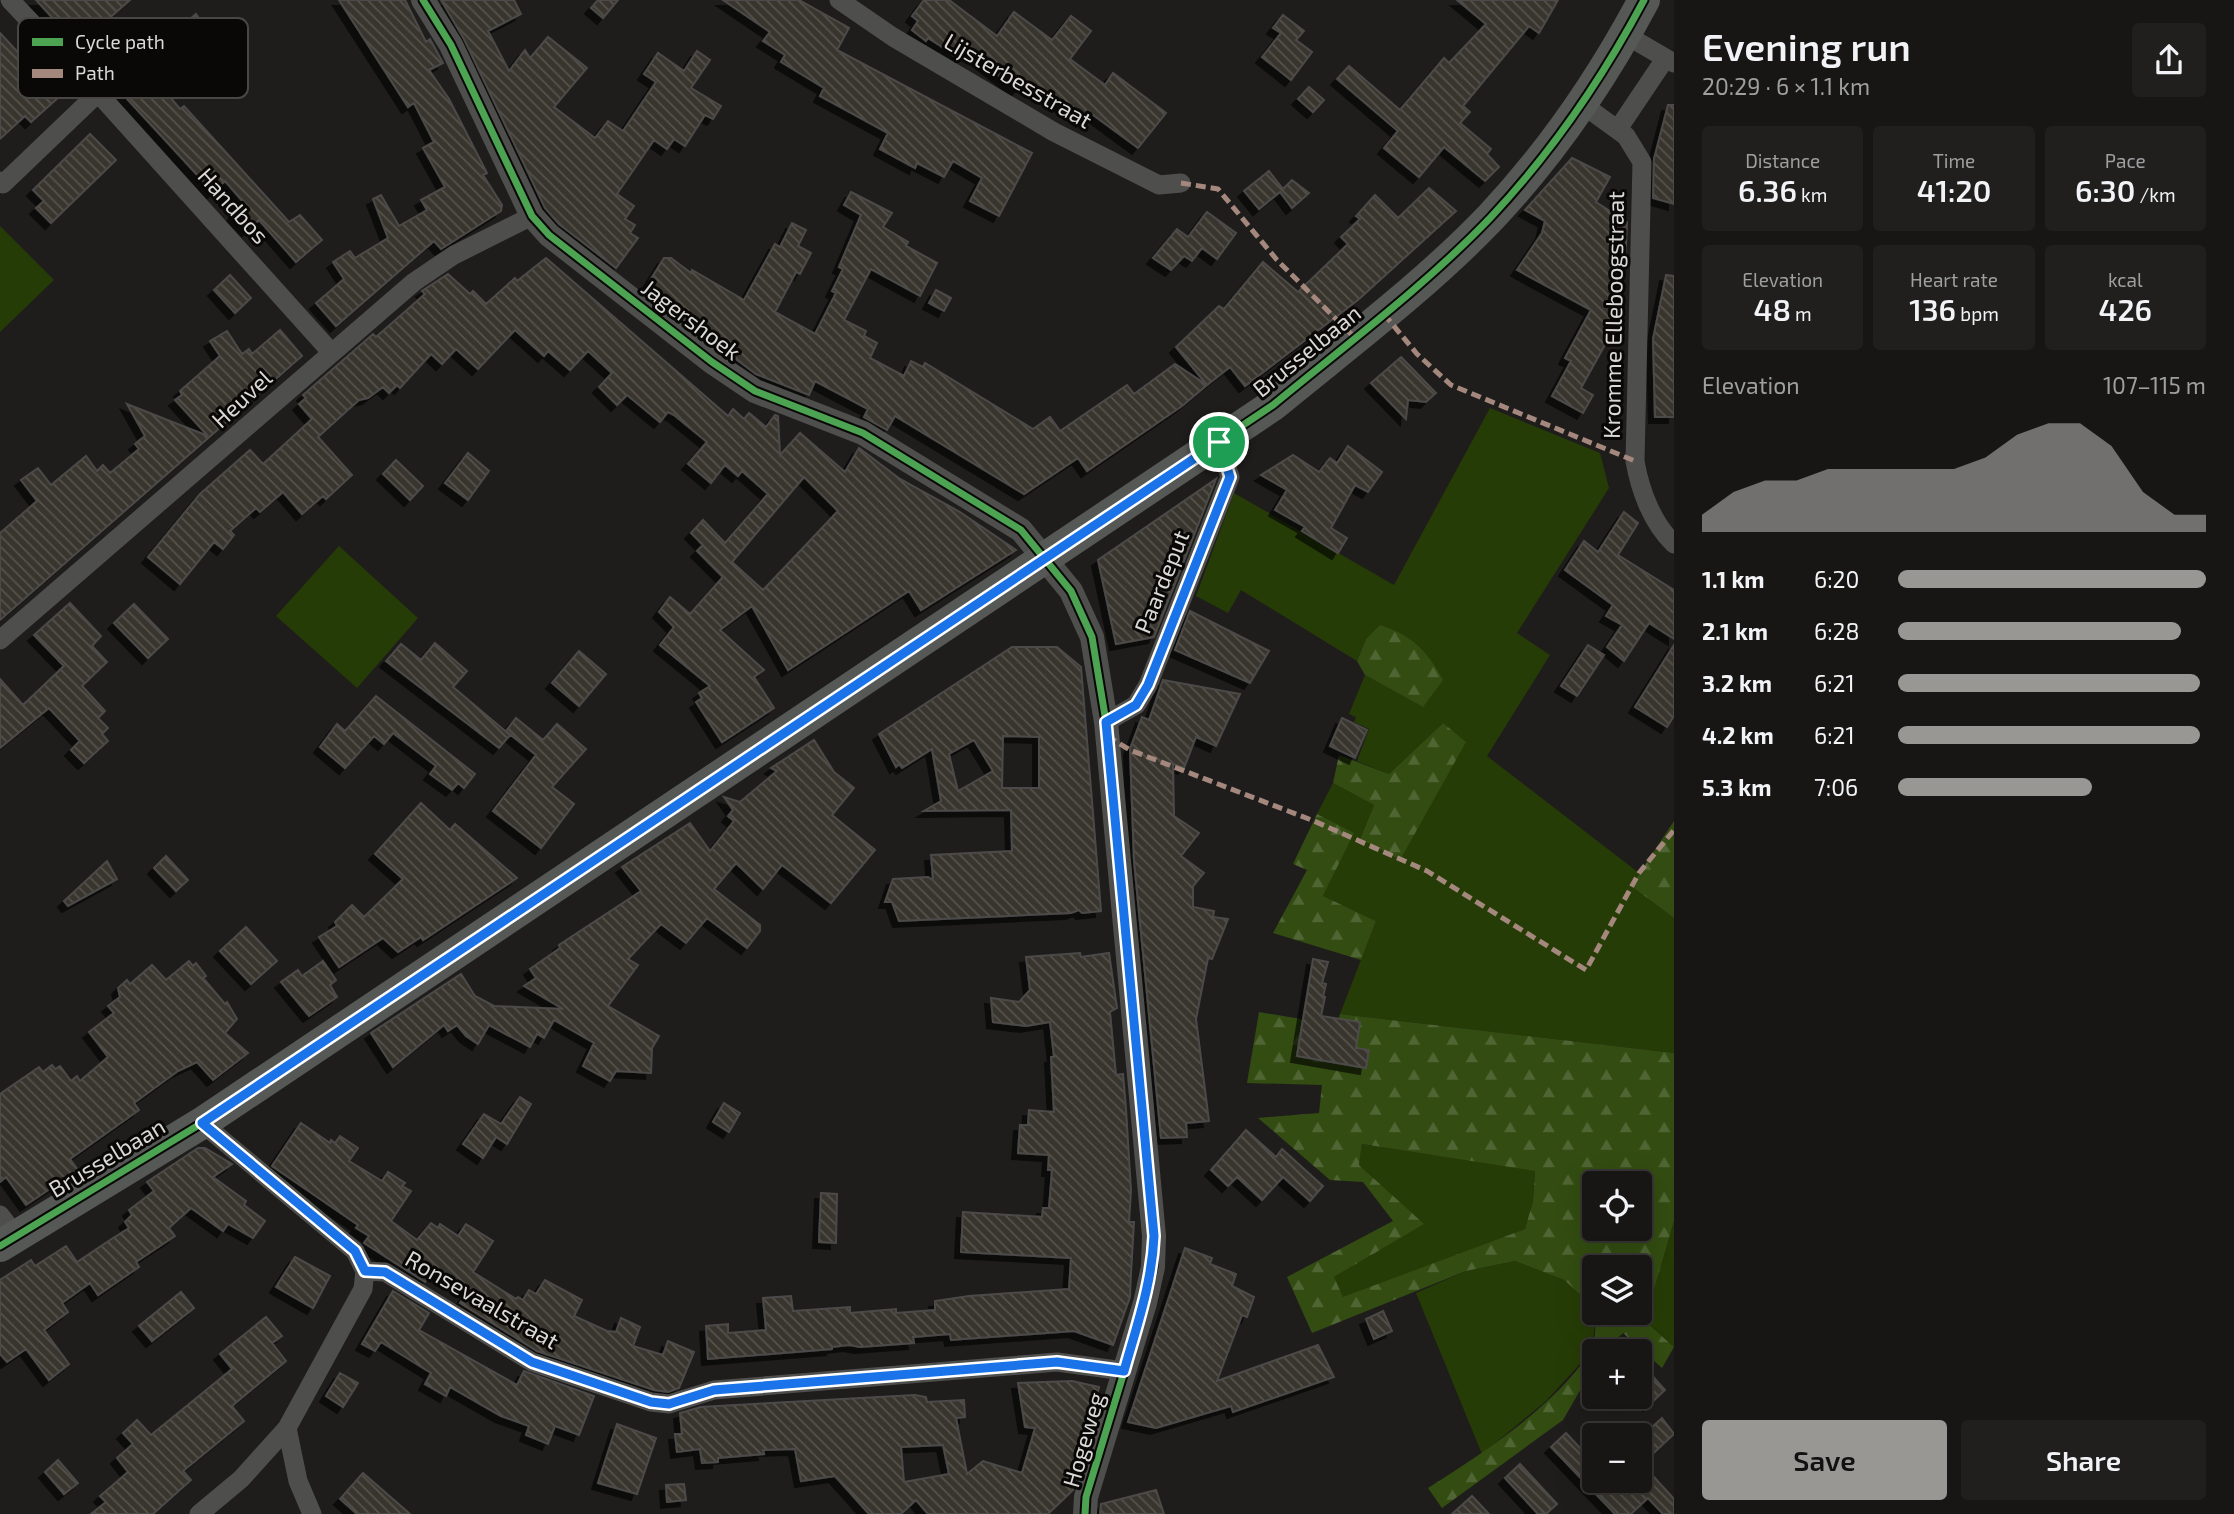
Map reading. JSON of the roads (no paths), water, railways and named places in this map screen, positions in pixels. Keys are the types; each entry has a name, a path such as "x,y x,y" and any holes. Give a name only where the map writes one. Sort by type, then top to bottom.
{"main road":[{"name":"Brusselbaan","path":"5,1232 202,1123 1273,405 1439,267 1511,194 1582,104 1644,0"}],"street":[{"name":"Jagershoek","path":"423,0 451,45 532,215 549,235 712,362 755,391 863,433 1020,530 1046,559"},
{"name":"Lijsterbesstraat","path":"839,0 893,37 1054,132 1159,186 1181,183"},
{"name":"Handbos","path":"10,1 26,18"},
{"path":"1618,129 1670,61 1626,34"},
{"path":"0,181 4,184 94,98"},
{"name":"Handbos","path":"103,98 331,352"},
{"name":"Kromme Elleboogstraat","path":"1582,104 1632,142 1642,162 1635,461 1639,481 1651,511 1674,544"},
{"name":"Heuvel","path":"0,640 260,418 331,352 414,282 453,255 532,215"},
{"name":"Paardeput","path":"1106,722 1136,705 1148,685 1230,477 1219,442"},
{"name":"Hogeweg","path":"1046,559 1071,591 1093,636 1106,722 1154,1236 1153,1267 1145,1303 1086,1497 1085,1514"},
{"path":"200,1514 241,1479 288,1428 363,1289 365,1271 355,1251 202,1123"},
{"name":"Ronsevaalstraat","path":"365,1271 385,1272 532,1362 651,1402 669,1404 714,1390 1057,1362 1124,1371"},
{"path":"288,1428 298,1481 312,1514"}]}
